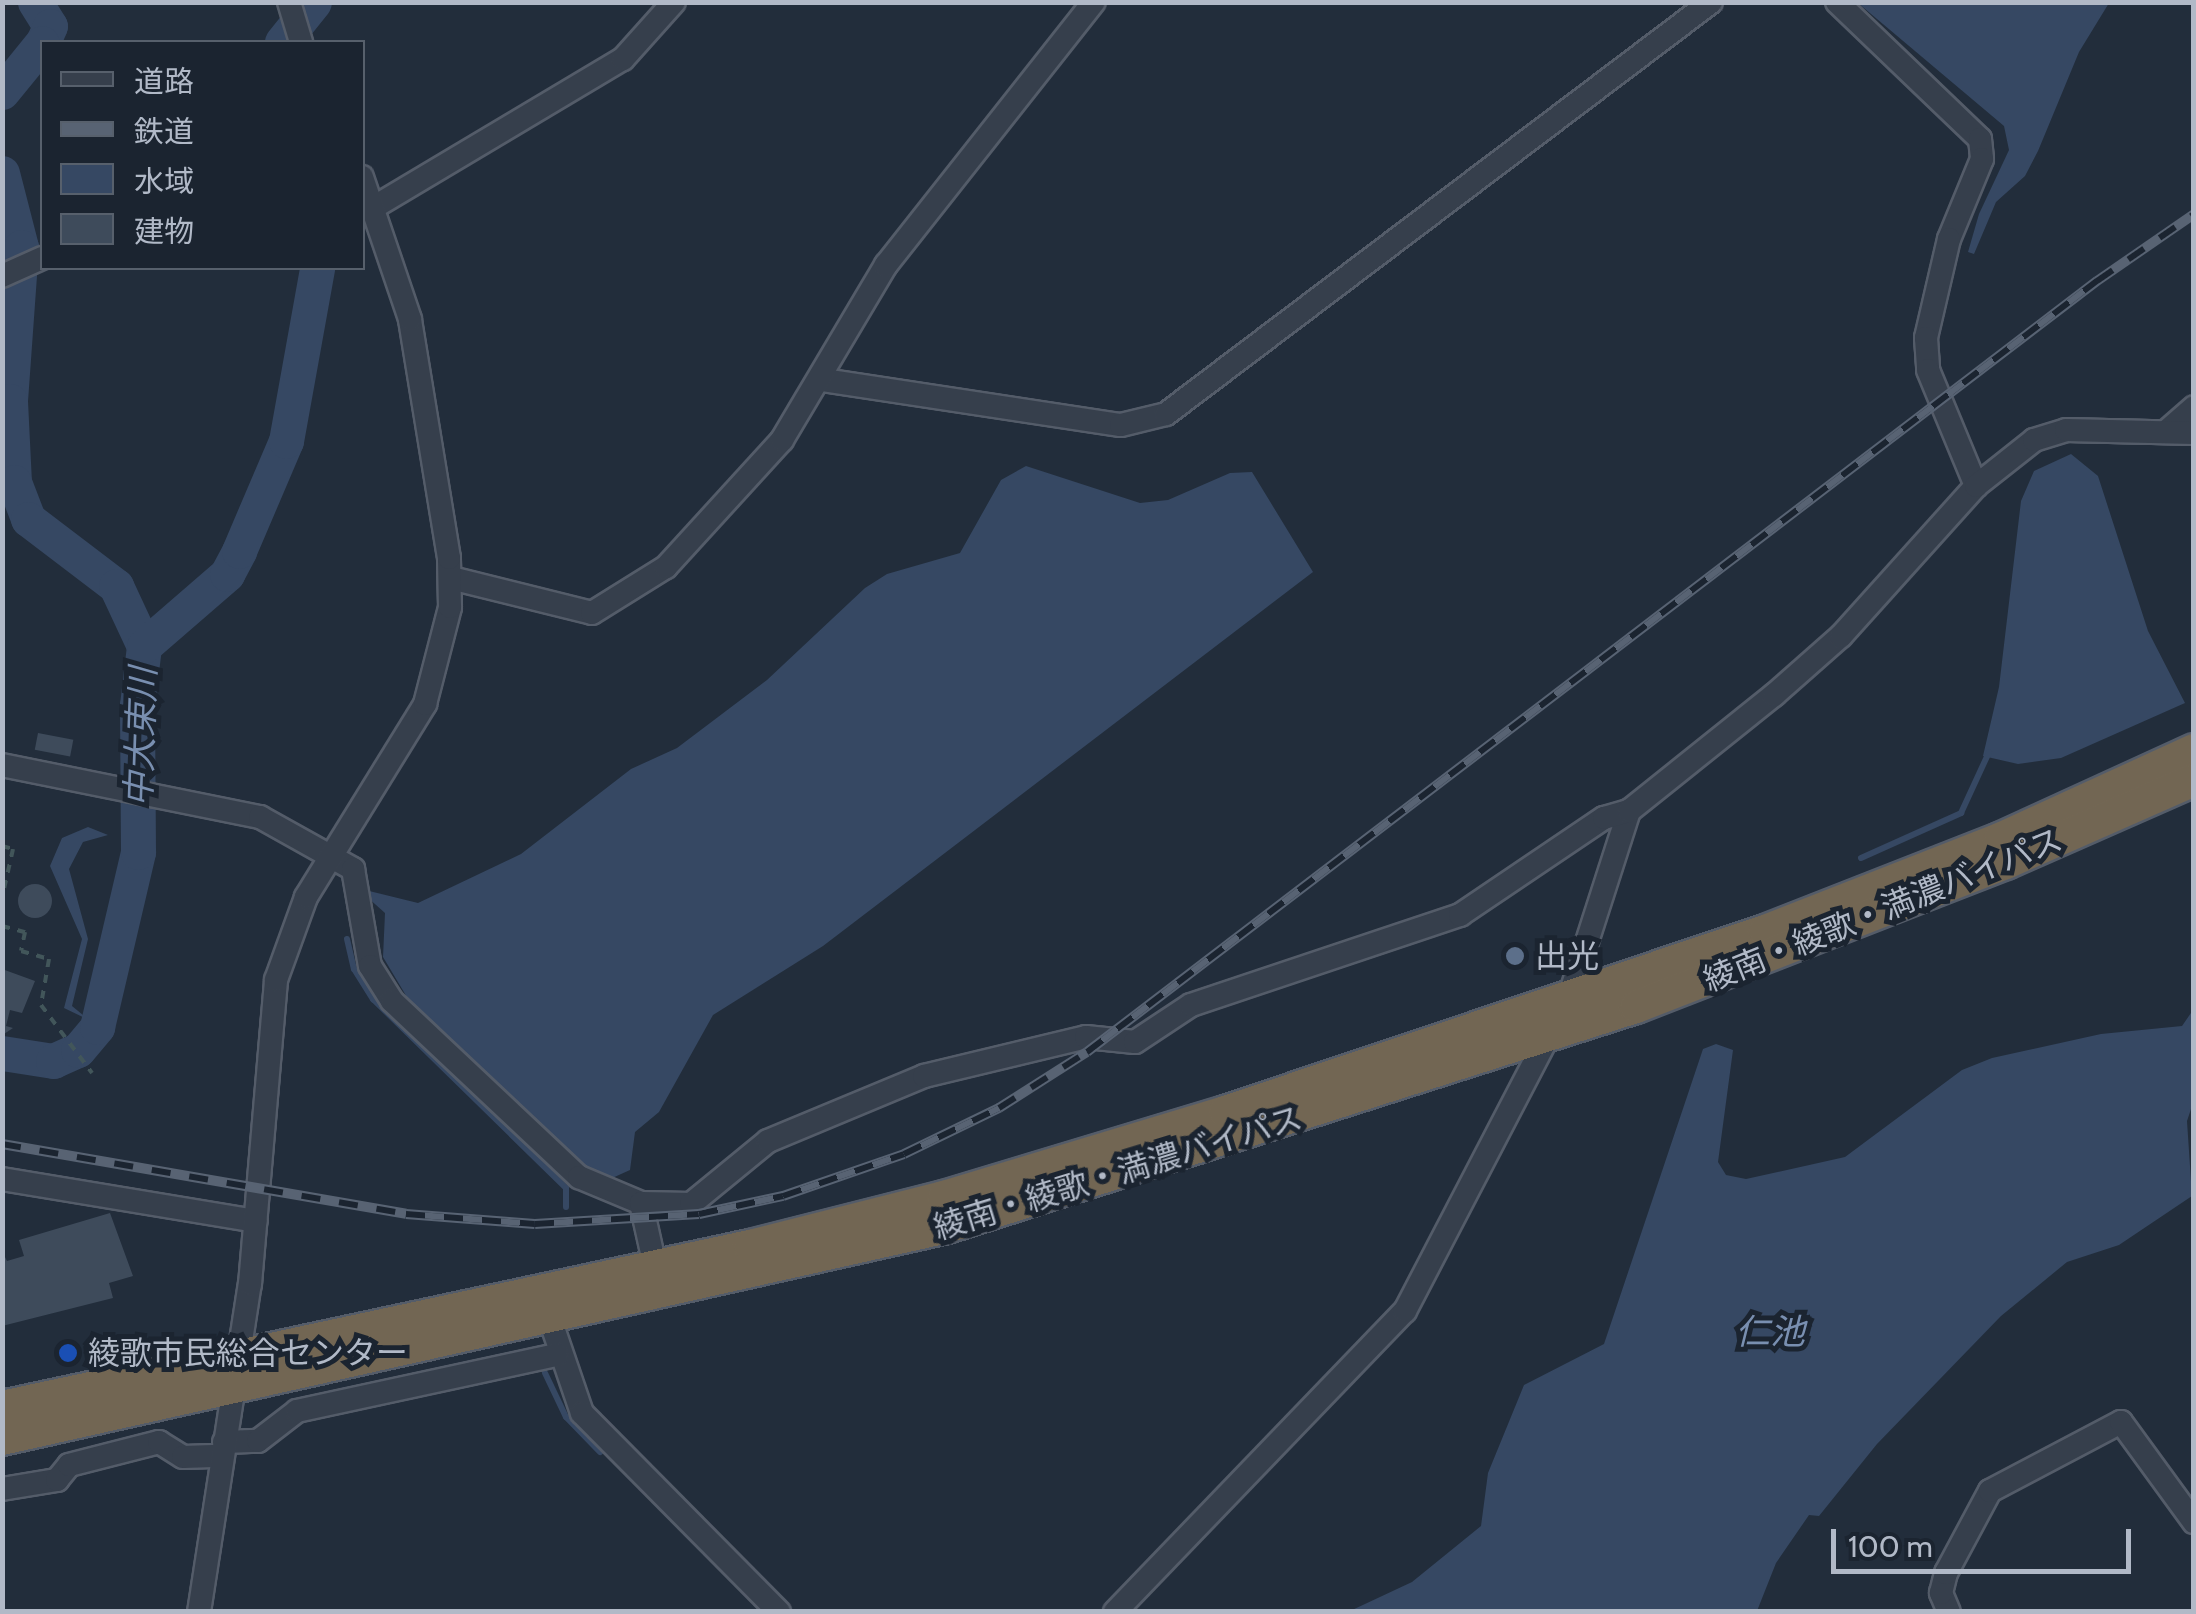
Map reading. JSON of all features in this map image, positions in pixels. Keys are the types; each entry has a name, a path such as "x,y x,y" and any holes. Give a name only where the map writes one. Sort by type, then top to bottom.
{"highway":[{"name":"綾南・綾歌・満濃バイパス","path":"2,1406 655,1266 944,1197 1570,998 2000,839 2194,750"},
{"name":"綾南・綾歌・満濃バイパス","path":"2,1439 233,1391 947,1228 1547,1038 1788,951 2194,780"}],"street":[{"path":"376,206 623,59 674,2"},
{"path":"451,578 592,613 608,608 666,567 782,440 823,380 886,265 1094,2"},
{"path":"823,380 1121,425 1166,414 1710,2"},
{"path":"1837,2 1980,139 1982,160 1949,239 1926,338 1928,370 1976,486"},
{"path":"200,1612 256,1221 263,1074 276,980 329,856 408,741 425,704 446,638 451,578 418,354 376,206 365,181"},
{"path":"2169,429 2194,407"},
{"path":"2,765 260,817 353,870 365,949 392,1001 579,1178 641,1203 691,1204 768,1141 924,1076 1086,1036 1135,1042 1191,1005 1344,950 1427,929 1460,916 1604,818 1628,811 1841,636 1976,486 2034,440 2066,430 2169,429 2194,433"},
{"path":"1115,1612 1406,1311 1570,998 1628,811"},
{"path":"2,1179 256,1221"},
{"path":"641,1203 655,1266"},
{"path":"550,1319 557,1356 582,1413 779,1612"},
{"path":"2,1489 58,1480 70,1465 159,1442 183,1457 258,1441 297,1411 557,1356"},
{"path":"1950,1612 1941,1594 1946,1573 1990,1491 2122,1422 2190,1504"}],"path":[{"path":"2,846 13,848 2,898"},
{"path":"2,926 25,932 21,951 50,958 41,1005 92,1073"}],"water":[{"path":"1858,3 2109,3 2079,52 2025,176 1996,202 1974,254 1968,252 1979,214 2009,150 2004,126"},
{"path":"2071,454 2098,476 2148,631 2185,703 2061,758 2018,764 1983,756 1999,687 2021,501 2034,471"},
{"path":"1026,466 1140,503 1168,500 1230,473 1252,472 1313,572 823,946 713,1015 659,1112 635,1132 630,1170 610,1179 595,1175 417,1014 383,957 385,913 357,888 418,903 521,854 631,769 677,748 767,680 865,588 887,574 960,553 1001,480"},
{"path":"88,827 108,835 83,842 69,869 88,939 72,1006 89,1020 64,1008 82,939 50,866 62,838"},
{"name":"仁池","path":"2193,1010 2193,1103 2187,1121 2192,1196 2119,1245 2067,1262 2001,1316 1877,1444 1819,1516 1809,1515 1776,1563 1757,1611 1350,1611 1412,1582 1481,1526 1488,1473 1524,1385 1604,1344 1703,1049 1716,1044 1733,1050 1718,1162 1726,1175 1746,1179 1845,1157 1962,1070 1992,1058 2101,1034 2182,1026"}],"building":[{"path":"38,733 73,740 70,757 35,750"},
{"path":"35,884 47,889 52,901 47,913 35,918 23,913 18,901 23,889"},
{"path":"2,969 35,981 22,1013 10,1010 6,1026 13,1028 4,1034"},
{"path":"110,1213 133,1276 109,1283 113,1298 2,1326 2,1251 7,1261 24,1256 19,1240"}],"waterway":[{"path":"35,2 50,26 44,40"},
{"name":"中大束川","path":"284,40 314,2"},
{"path":"2,92 40,45"},
{"path":"2,173 21,247 10,401 14,482 28,519 116,586 144,646"},
{"name":"中大束川","path":"2,1053 53,1061 78,1050 97,1027 138,852 137,705 144,646 227,574 239,551 286,441 317,270"},
{"path":"1861,858 1961,813 1989,752"},
{"path":"347,939 354,969 373,999 566,1188 566,1207"},
{"path":"545,1373 566,1417 600,1452"}],"railway":[{"path":"2,1144 406,1214 535,1224 699,1214 783,1196 904,1154 999,1108 1087,1052 2097,281 2194,214"}],"place":[{"name":"出光","path":"1515,956"},
{"name":"綾歌市民総合センター","path":"68,1353"}]}
